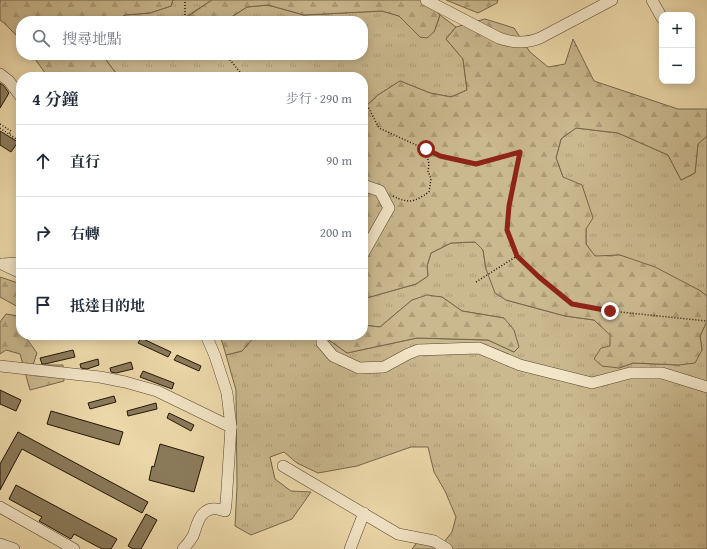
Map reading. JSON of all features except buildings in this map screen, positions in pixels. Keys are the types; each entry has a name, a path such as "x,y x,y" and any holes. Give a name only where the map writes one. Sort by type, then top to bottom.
{"street":[{"path":"426,0 499,38 518,42 527,42 540,38 612,0"},
{"path":"652,0 659,13"},
{"path":"0,74 9,81 16,90"},
{"path":"368,187 380,191 389,208 368,245"},
{"path":"1,264 16,263"},
{"path":"1,264 16,271"},
{"path":"183,549 187,546 199,519 205,512 213,508 225,511 231,427 227,393 208,340"},
{"path":"322,340 322,343 333,356 359,368 384,367 418,350 479,348 520,365 592,383 630,373 662,373 707,387"},
{"path":"0,366 100,377 125,382 157,391 231,427"},
{"path":"284,466 398,534 434,541 448,549"},
{"path":"0,507 74,549"},
{"path":"350,549 364,513"},
{"path":"0,544 14,549"}],"path":[{"path":"185,0 185,16"},
{"path":"230,60 240,72"},
{"path":"368,107 379,128 440,156 476,164 520,152 509,206 507,230 517,256 539,277 572,304 610,311 707,321"},
{"path":"0,124 11,131 9,134"},
{"path":"0,128 16,138"},
{"path":"380,191 404,201 417,200 428,192 431,179 428,171 429,164 426,149"},
{"path":"476,282 517,256"}],"green space":[{"path":"1,0 173,0 171,6 150,13 123,16 16,16 16,35 0,20"},
{"path":"173,0 212,0 187,16 123,16 150,13 171,6"},
{"path":"212,0 422,0 440,15 434,32 427,38 420,37 399,16 382,11 304,15 268,5 247,7 233,16 188,16"},
{"path":"446,0 498,0 497,3 478,13"},
{"path":"268,5 304,15 382,11 399,16 420,37 434,32 440,15 456,27 446,39 463,59 467,90 451,97 430,93 400,81 378,95 368,104 368,72 115,72 106,60 368,60 368,16 233,16 247,7"},
{"path":"485,19 514,28 530,52 548,67 565,64 573,39 594,81 678,109 707,109 707,136 698,144 695,173 681,180 668,155 618,133 576,128 561,139 556,158 563,177 582,185 593,218 586,229 586,244 595,256 620,255 655,267 699,290 707,296 707,321 700,336 702,350 695,363 679,365 633,363 619,368 602,366 594,359 601,348 610,346 610,335 594,320 565,316 506,300 495,293 486,269 483,250 475,242 451,243 431,253 427,266 428,276 416,284 368,298 368,104 378,95 400,81 430,93 451,97 467,90 463,59 446,39 456,27"},
{"path":"36,60 106,60 115,72 44,72"},
{"path":"576,128 618,133 668,155 681,180 695,173 698,143 707,136 707,296 699,290 620,255 595,257 586,244 586,229 556,158 561,139"},
{"path":"475,242 483,250 486,269 506,300 565,316 594,320 611,335 610,346 619,368 633,363 679,365 702,350 700,336 707,321 707,549 412,549 418,541 444,542 452,532 456,517 445,491 434,472 428,447 411,447 357,466 318,473 297,463 284,452 270,457 275,479 291,491 311,492 292,519 251,535 235,526 237,486 236,390 226,355 242,351 252,340 329,340 347,353 417,338 488,340 514,352 504,318 462,311 442,297 412,300 380,327 368,326 368,298 416,284 428,276 427,266 431,253 451,243"},
{"path":"0,277 16,282 16,306 0,297"},
{"path":"427,295 442,297 462,311 504,318 514,330 519,347 514,352 488,340 417,338 347,353 329,340 368,340 368,326 380,327 412,300"},
{"path":"6,314 16,316 16,340 28,340 37,353 33,365 63,365 64,381 30,390 20,354 6,350 0,354 0,322"},
{"path":"222,340 252,340 242,351 226,355"}],"route":[{"path":"426,149 440,156 476,164 519,151 509,206 507,230 517,256 539,277 572,304 610,311"}]}
